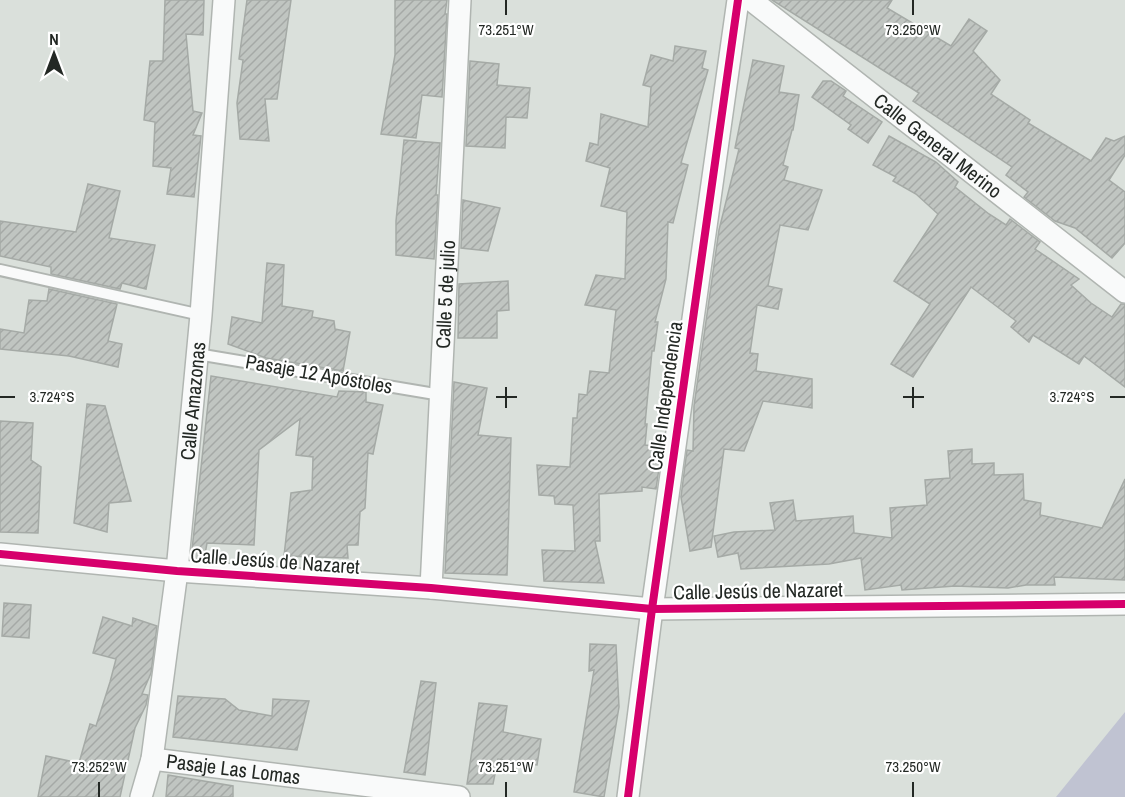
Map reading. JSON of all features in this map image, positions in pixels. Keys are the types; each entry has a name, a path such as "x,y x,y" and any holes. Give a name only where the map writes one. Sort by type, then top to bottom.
{"street":[{"name":"Calle Amazonas","path":"141,797 152,759 177,570 201,315 224,0"},
{"name":"Calle 5 de julio","path":"431,588 460,0"},
{"name":"Calle Independencia","path":"628,797 652,609 738,0"},
{"name":"Calle General Merino","path":"751,0 1125,292"},
{"name":"Calle Jesús de Nazaret","path":"0,554 177,570 431,588 652,609 1125,604"},
{"name":"Pasaje Las Lomas","path":"152,759 459,797"}],"lane":[{"path":"0,270 201,315"},
{"name":"Pasaje 12 Apóstoles","path":"197,354 441,395"}],"shaded area":[{"path":"1125,712 1125,797 1056,797"}],"building":[{"path":"165,0 204,0 203,35 186,34 193,111 202,113 193,135 201,136 194,197 167,194 171,168 153,166 155,122 144,120 150,61 163,61"},
{"path":"247,0 291,0 277,99 265,99 269,141 240,139 237,103 243,60 239,59"},
{"path":"395,0 447,0 442,97 422,95 416,138 381,134 395,55"},
{"path":"772,0 892,0 887,8 951,46 969,19 987,31 973,51 1000,80 991,94 1030,120 1028,123 1091,161 1106,138 1114,141 1125,136 1125,155 1109,180 1125,192 1125,243 1112,258 1075,228 1055,221 1024,197 1028,192 1006,175 1012,167 913,101 919,93"},
{"path":"675,46 706,51 702,68 708,70 681,163 688,165 673,223 668,222 666,279 655,322 658,322 654,351 652,351 645,445 662,447 656,489 642,487 642,491 599,494 600,541 595,541 604,583 544,581 542,550 575,551 573,505 555,504 554,496 539,495 537,465 570,467 573,418 577,418 579,394 587,395 590,371 609,373 616,310 585,305 596,275 625,279 627,212 601,206 610,168 586,161 590,143 598,145 601,114 648,127 651,87 643,85 651,55 673,61"},
{"path":"753,60 784,66 779,92 799,95 793,130 783,165 788,167 784,180 822,190 808,230 780,225 768,286 782,289 778,309 757,305 750,353 758,354 756,371 812,379 812,408 763,401 744,451 724,449 711,547 690,551 681,497 687,450 693,451 694,406 719,230 739,149 735,148"},
{"path":"470,61 499,64 497,85 530,88 527,118 506,117 505,148 466,146"},
{"path":"823,81 831,81 846,91 843,96 882,122 868,143 848,129 851,125 812,97"},
{"path":"889,136 936,162 958,182 955,187 989,214 1006,225 1010,219 1040,242 1035,249 1079,279 1071,285 1091,303 1112,317 1121,304 1125,304 1125,387 1084,356 1079,364 1033,335 1029,342 1011,327 1016,321 971,287 913,377 891,364 930,304 894,281 938,214 916,194 893,181 896,177 873,165"},
{"path":"404,140 440,143 434,259 396,255 396,221"},
{"path":"88,184 120,191 109,238 155,245 146,289 122,283 120,289 51,274 51,267 0,256 0,221 76,232"},
{"path":"463,200 500,208 488,251 461,248"},
{"path":"267,263 284,265 282,306 313,311 312,317 334,321 335,329 350,332 343,371 266,358 228,344 232,317 262,323"},
{"path":"508,281 509,310 497,311 497,338 458,338 459,284"},
{"path":"49,289 117,304 108,341 122,344 118,367 69,356 0,349 0,329 24,333 29,300 47,301"},
{"path":"211,376 337,397 339,391 366,392 366,402 383,405 373,454 368,453 365,508 360,512 358,545 347,545 348,558 284,556 291,493 312,490 313,457 296,455 300,419 259,450 254,545 207,543 204,560 191,559"},
{"path":"454,382 487,388 478,435 511,438 507,575 445,573"},
{"path":"87,404 105,406 131,501 109,503 107,532 74,523"},
{"path":"0,421 33,423 31,460 41,467 38,533 0,532"},
{"path":"972,449 972,464 994,463 994,475 1023,474 1024,500 1041,503 1040,515 1102,528 1125,479 1125,580 1054,577 1055,585 1026,585 1008,588 955,586 902,590 901,585 865,590 861,558 829,564 741,569 738,553 718,557 714,536 734,532 775,530 770,503 793,500 796,521 853,516 854,533 892,538 890,508 927,505 925,480 950,478 948,451"},
{"path":"4,603 31,605 29,638 2,636"},
{"path":"103,617 132,626 133,618 157,626 151,673 142,694 148,695 146,705 135,728 120,797 38,797 46,756 79,763 90,724 96,726 116,659 93,653"},
{"path":"590,644 616,645 619,707 604,797 574,792 594,670 589,671"},
{"path":"421,681 436,683 425,775 404,772"},
{"path":"178,696 225,699 239,710 272,716 273,699 309,701 297,750 173,737"},
{"path":"479,703 507,706 503,732 541,739 537,765 498,759 493,784 467,784"},
{"path":"168,775 233,786 233,797 166,797"}],"cycle path":[{"path":"628,797 652,609 738,0"},
{"path":"0,554 177,571 431,588 652,609 1125,604"}]}
